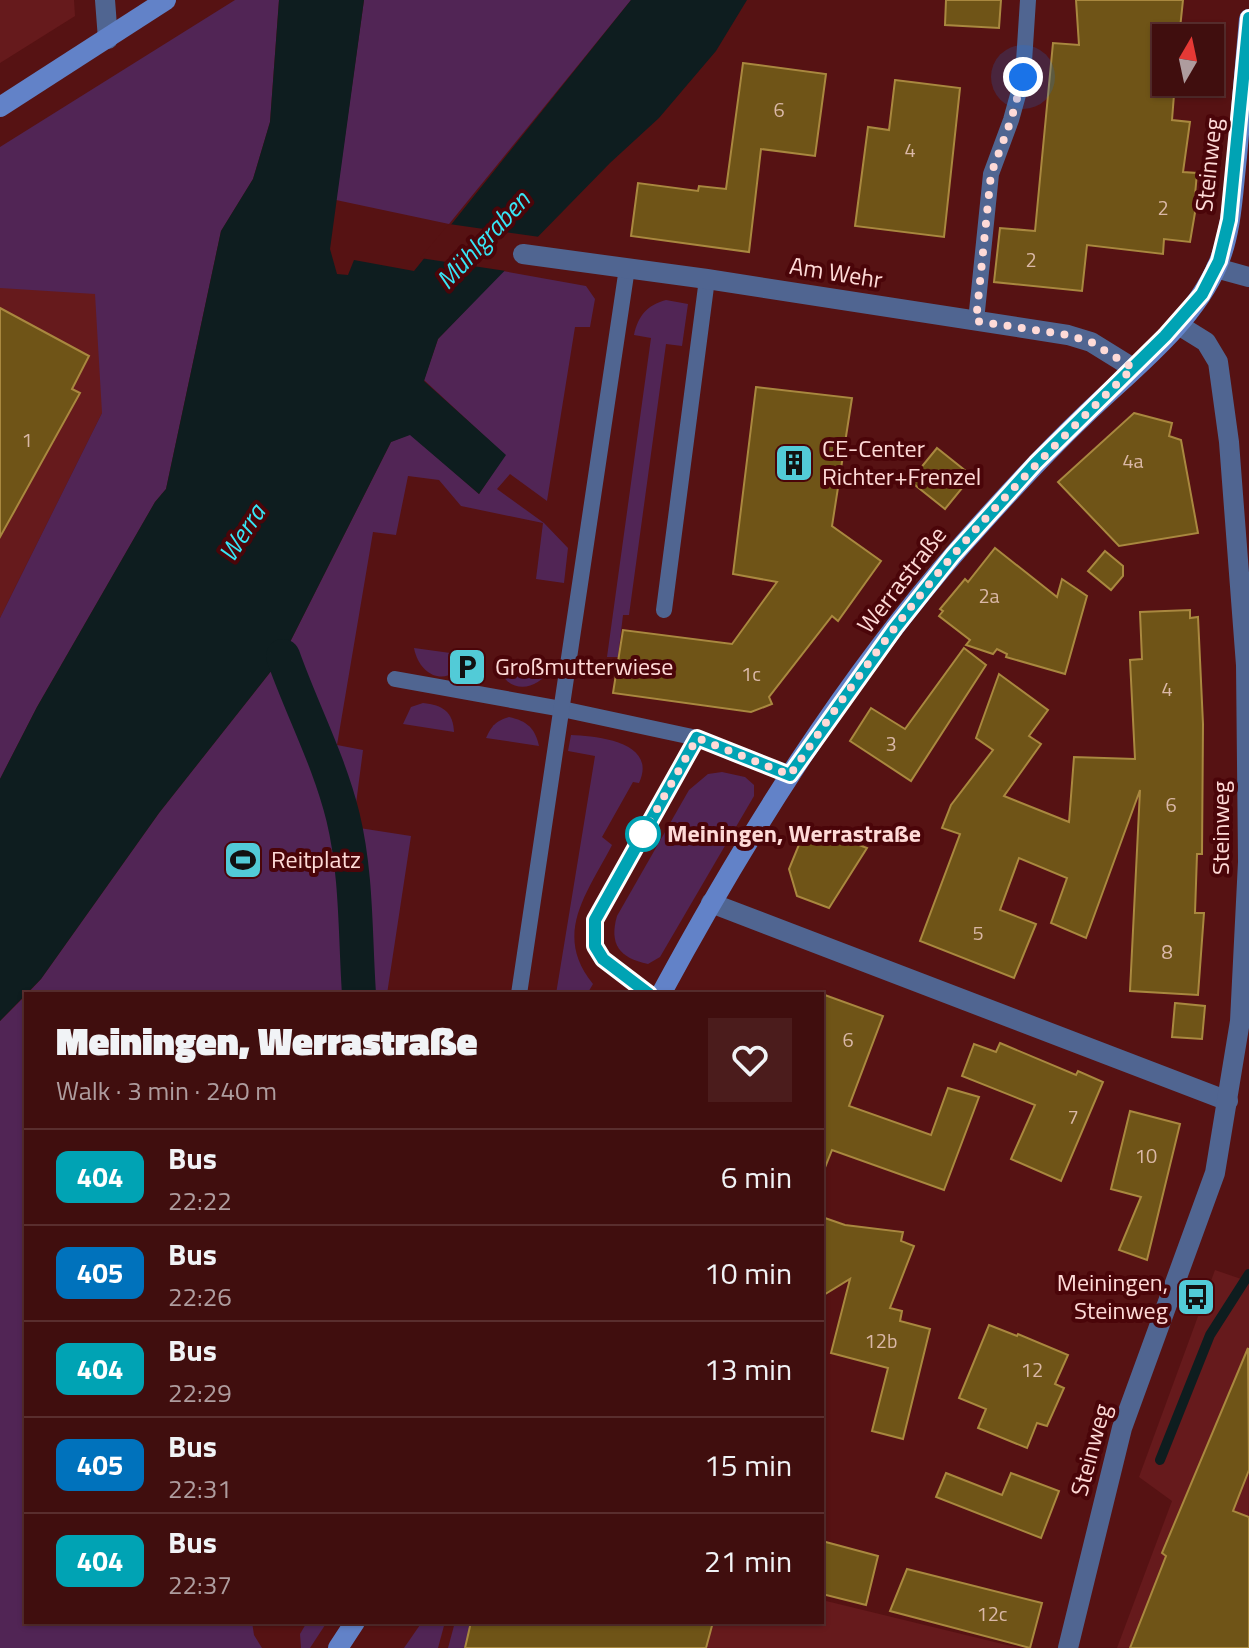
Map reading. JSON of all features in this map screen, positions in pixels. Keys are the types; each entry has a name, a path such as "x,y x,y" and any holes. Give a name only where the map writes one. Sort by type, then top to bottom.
{"street":[{"path":"105,0 108,39"},
{"path":"0,107 166,0"},
{"name":"Steinweg","path":"1068,1648 1122,1428 1215,1173 1240,1021 1248,862 1245,650 1229,442 1218,362 1206,342 1177,324 1202,294 1216,268 1229,220 1249,19"},
{"name":"Am Wehr","path":"523,254 1068,335 1091,342 1133,368"},
{"path":"1216,268 1249,277"},
{"name":"Werrastraße","path":"662,992 711,903 790,775 895,628 953,555 1036,463 1177,324"},
{"path":"711,903 1228,1101"},
{"path":"338,1648 354,1624"}],"lane":[{"path":"976,321 991,174 1023,77 1028,0"},
{"path":"519,992 627,268"},
{"path":"664,610 707,279"},
{"path":"395,679 562,709 697,738 790,775"},
{"path":"646,992 603,959 595,946 595,920 697,738"}],"shaded area":[{"path":"0,0 74,0 75,16 0,63"},
{"path":"235,0 279,0 270,122 253,179 221,231 166,489 155,502 37,707 0,779 0,618 102,413 95,294 0,288 0,147"},
{"path":"364,0 631,0 449,224 336,200"},
{"path":"0,147 114,170 102,413 0,618"},
{"path":"503,271 586,286 595,299 590,327 575,327 547,501 510,474 497,489 544,523 568,548 564,583 536,579 543,523 461,506 439,480 408,476 396,535 373,532 337,745 363,750 353,827 411,836 387,992 29,992 159,813 283,656 391,442 410,434 479,494 505,455 424,380 438,339"},
{"path":"666,300 688,304 682,346 666,344 629,615 623,615 618,657 607,657 651,338 634,335 644,312"},
{"path":"414,648 465,655 453,673 438,676 423,667"},
{"path":"499,660 550,668 536,683 519,686 505,679"},
{"path":"423,703 446,711 452,719 454,732 403,724 411,707"},
{"path":"509,717 529,726 539,746 486,738 495,724"},
{"path":"571,735 609,740 633,750 640,758 643,769 639,783 633,782 602,837 612,845 578,913 575,948 581,966 593,984 588,992 556,992 595,756 568,751"},
{"path":"722,772 745,777 754,785 754,796 660,957 648,964 630,958 623,954 616,942 617,916 689,790 708,774"},
{"path":"24,997 24,1624 252,1624 254,1635 262,1648 0,1648 0,1021"},
{"path":"1215,1270 1247,1281 1249,1278 1249,1648 1117,1648 1172,1501 1139,1477"},
{"path":"824,1600 1019,1648 454,1648 460,1624 824,1624"},
{"path":"306,1624 326,1624 310,1648 301,1648 300,1634"},
{"path":"421,1624 444,1624 438,1648 404,1648"},
{"path":"454,1624 471,1624 465,1648 448,1648"}],"water":[{"path":"279,0 364,0 330,249 337,274 348,275 354,260 414,271 631,0 747,0 716,51 659,118 610,163 438,339 424,381 506,455 479,494 410,435 391,442 283,656 159,813 41,979 28,992 24,992 24,996 0,1021 0,779 37,707 155,502 166,489 221,231 253,179 270,122"}],"pier":[{"path":"449,224 540,237 506,271 420,258"}],"building":[{"path":"946,0 1001,0 999,28 945,25"},
{"path":"1076,0 1183,0 1180,24 1152,24 1152,96 1174,96 1172,120 1190,122 1183,172 1197,173 1195,195 1198,195 1190,242 1164,239 1163,254 1087,245 1082,291 994,282 1000,228 1035,231 1053,43 1079,45"},
{"path":"743,63 826,74 815,156 761,149 749,252 631,236 638,183 698,191 699,186 726,189"},
{"path":"895,80 960,88 944,237 855,226 868,127 889,130"},
{"path":"0,308 89,356 72,389 80,393 0,537"},
{"path":"756,387 852,398 832,526 881,561 838,621 832,616 769,697 772,704 751,712 613,693 623,630 732,644 777,582 733,574"},
{"path":"1134,413 1172,423 1169,436 1181,440 1198,533 1119,546 1058,482"},
{"path":"937,448 972,476 945,509 910,481"},
{"path":"995,548 1057,597 1062,579 1087,596 1065,674 1006,657 1007,654 997,649 993,654 966,645 970,640 939,616 943,611 940,609 965,579 968,582"},
{"path":"1105,551 1123,566 1123,576 1111,590 1088,571"},
{"path":"1190,610 1190,618 1198,617 1203,724 1202,854 1197,854 1195,913 1204,913 1198,995 1130,991 1140,790 1086,938 1051,923 1067,878 1019,858 1000,910 1036,924 1014,978 920,941 960,834 942,828 951,805 993,750 976,738 999,674 1048,710 1029,736 1041,744 1004,796 1069,822 1074,757 1135,759 1130,660 1142,659 1140,612"},
{"path":"964,648 986,665 911,781 850,741 871,708 905,729"},
{"path":"807,825 867,848 829,908 797,896 789,869"},
{"path":"824,995 883,1016 849,1106 931,1135 948,1088 979,1097 944,1190 832,1150 824,1170"},
{"path":"1175,1003 1205,1006 1202,1039 1172,1037"},
{"path":"1000,1043 1076,1075 1078,1071 1103,1082 1061,1181 1011,1159 1035,1105 962,1076 974,1044 996,1052"},
{"path":"1130,1111 1180,1124 1147,1260 1119,1250 1141,1197 1111,1189"},
{"path":"824,1218 845,1225 903,1232 901,1241 914,1246 890,1308 902,1311 900,1321 930,1329 903,1439 872,1431 888,1368 831,1353 850,1279 824,1295"},
{"path":"989,1325 1068,1355 1055,1384 1064,1388 1047,1426 1037,1423 1027,1448 978,1428 986,1409 959,1398"},
{"path":"1248,1348 1249,1470 1233,1511 1249,1517 1249,1648 1130,1648 1166,1556 1162,1553"},
{"path":"946,1473 1002,1495 1011,1473 1059,1491 1041,1538 936,1497"},
{"path":"824,1542 878,1556 866,1605 824,1594"},
{"path":"907,1569 1042,1603 1030,1648 890,1611"},
{"path":"471,1624 712,1624 706,1648 465,1648"}],"waterway":[{"path":"283,656 330,775 348,839 359,992"},
{"path":"1160,1460 1210,1335 1249,1274"}],"bus line":[{"name":"404","path":"646,992 603,959 595,946 595,920 697,738 790,775 895,628 953,555 1036,463 1177,324 1202,294 1219,261 1229,220 1249,18"}],"place":[{"name":"CE-Center Richter+Frenzel","path":"794,463"},
{"name":"Großmutterwiese","path":"467,667"},
{"name":"Meiningen, Werrastraße","path":"643,834"},
{"name":"Reitplatz","path":"243,860"},
{"name":"Meiningen, Steinweg","path":"1196,1297"}],"route":[{"path":"643,834 697,738 790,775 895,628 953,555 1036,463 1133,368 1091,342 1068,335 976,321 991,174 1023,77"}],"water label":[{"name":"Mühlgraben","path":"483,240"},
{"name":"Werra","path":"242,533"}]}
